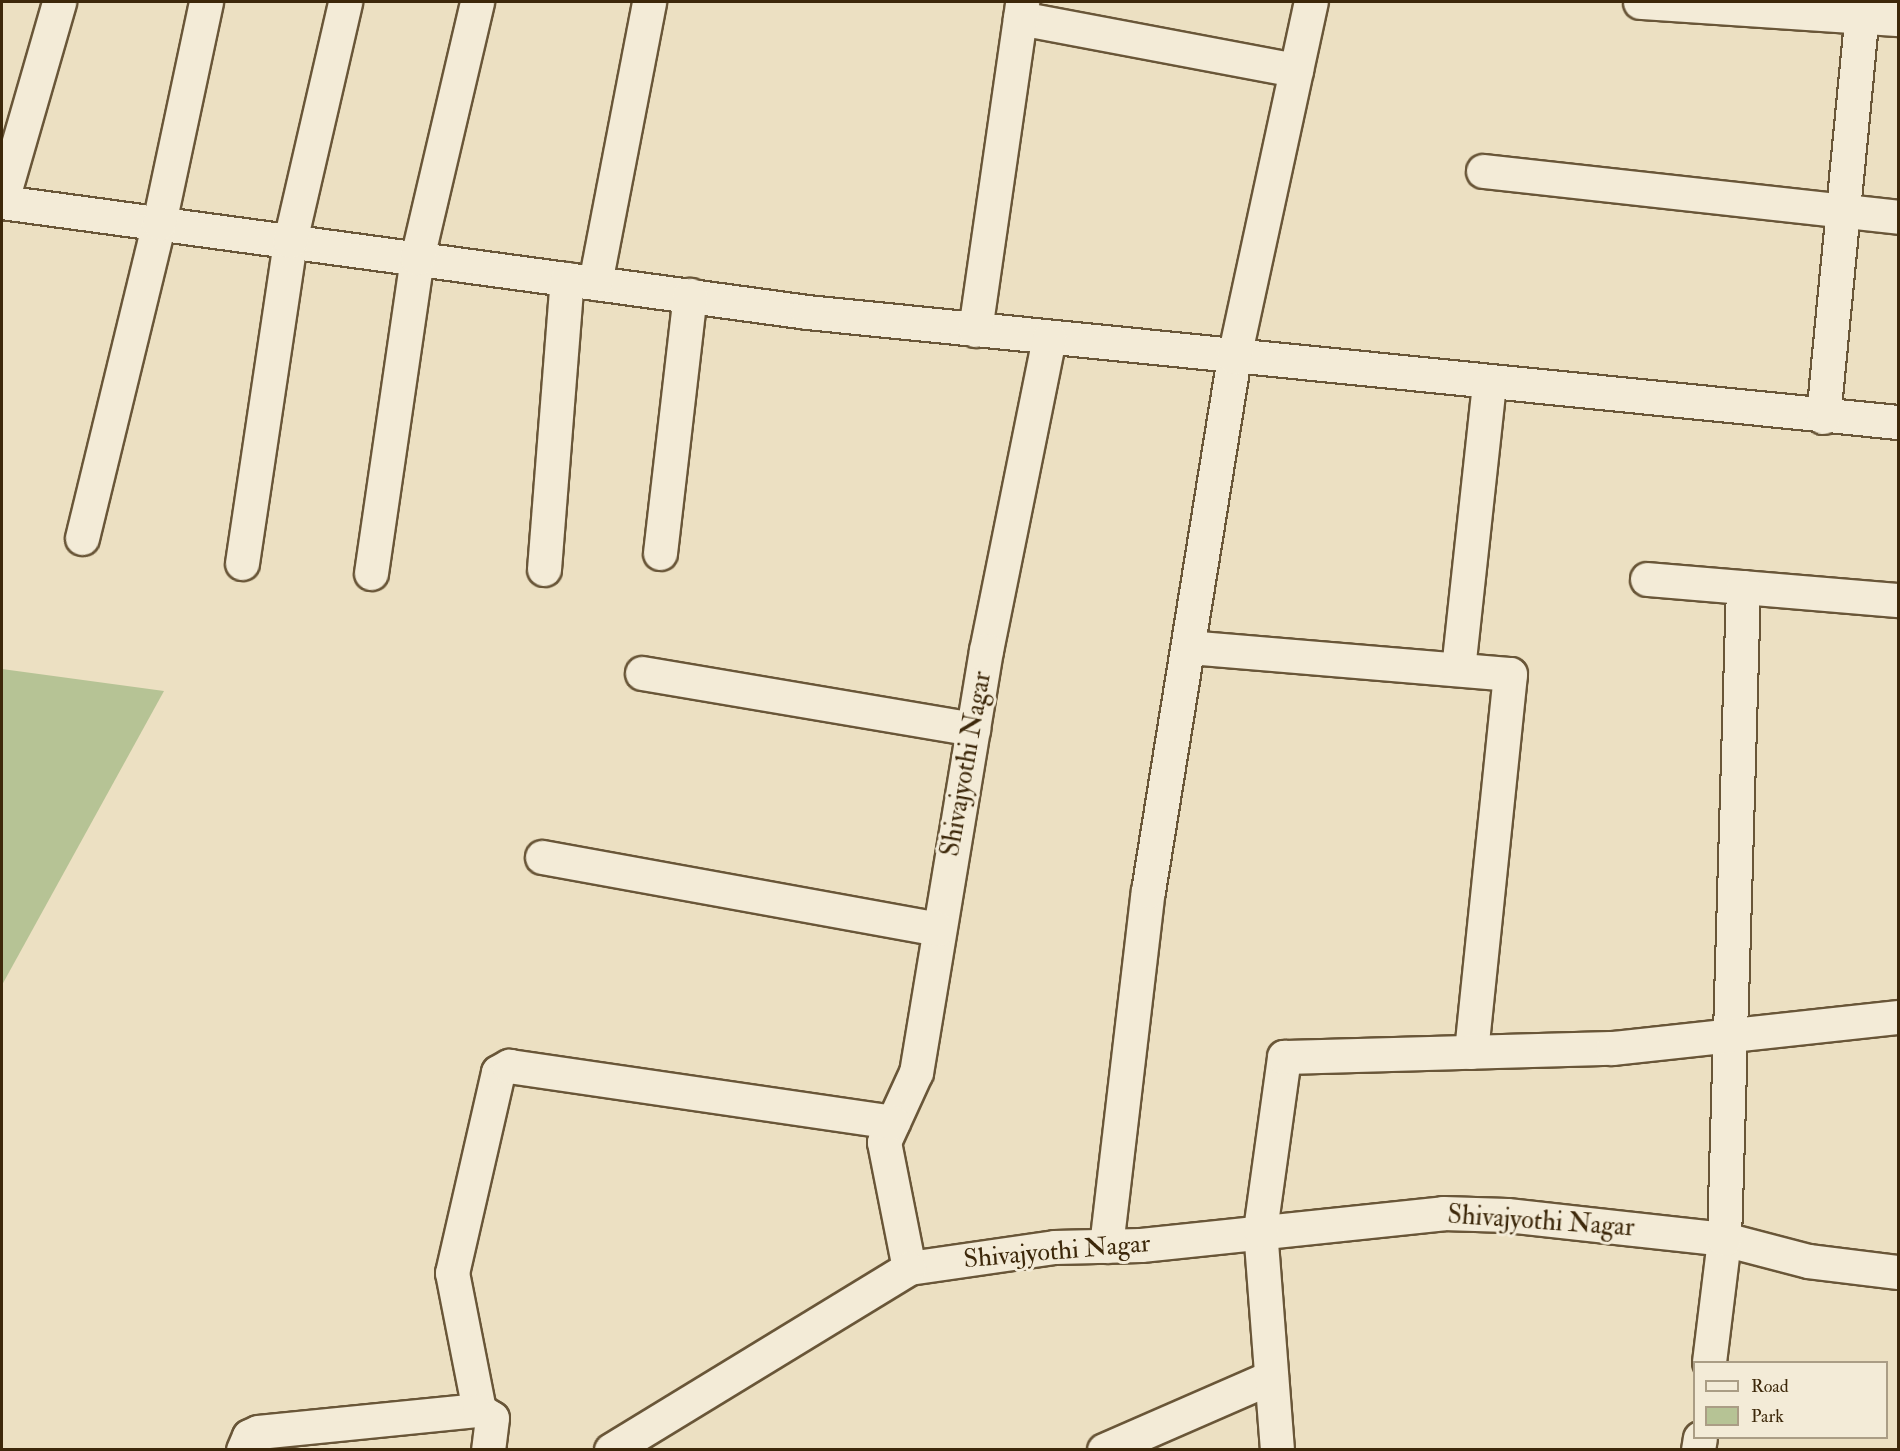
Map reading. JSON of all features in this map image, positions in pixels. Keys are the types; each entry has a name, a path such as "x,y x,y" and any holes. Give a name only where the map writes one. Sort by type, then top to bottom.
{"street":[{"path":"59,2 2,201 581,281 975,330 1823,417 1899,422"},
{"path":"82,538 159,223 206,2"},
{"path":"242,563 290,241 345,2"},
{"path":"371,573 417,258 477,2"},
{"path":"544,569 581,281 649,2"},
{"path":"1106,1246 1148,891 1234,357 1311,2"},
{"path":"1640,2 1862,9 1899,19"},
{"path":"1823,417 1862,9"},
{"path":"975,330 1021,10 1296,70"},
{"path":"1483,171 1844,214 1899,217"},
{"path":"660,552 690,295"},
{"name":"Shivajyothi Nagar","path":"1049,338 973,729 916,1072 884,1142 909,1268 1054,1247 1106,1246 1443,1213 1507,1215 1724,1239 1808,1261 1899,1272"},
{"path":"1458,669 1489,383"},
{"path":"1647,579 1899,600"},
{"path":"1709,1361 1724,1239 1727,1035 1744,678 1743,587"},
{"path":"1188,646 1510,674 1471,1052"},
{"path":"642,673 973,729"},
{"path":"542,857 938,929"},
{"path":"1277,1449 1260,1230 1284,1057 1612,1048 1899,1017"},
{"path":"479,1410 452,1273 498,1072 509,1066 893,1122"},
{"path":"611,1449 909,1268"},
{"path":"1104,1449 1271,1377"},
{"path":"243,1449 249,1436 258,1432 479,1410 492,1418 488,1449"}],"green space":[{"path":"2,669 164,691 2,985"}]}
